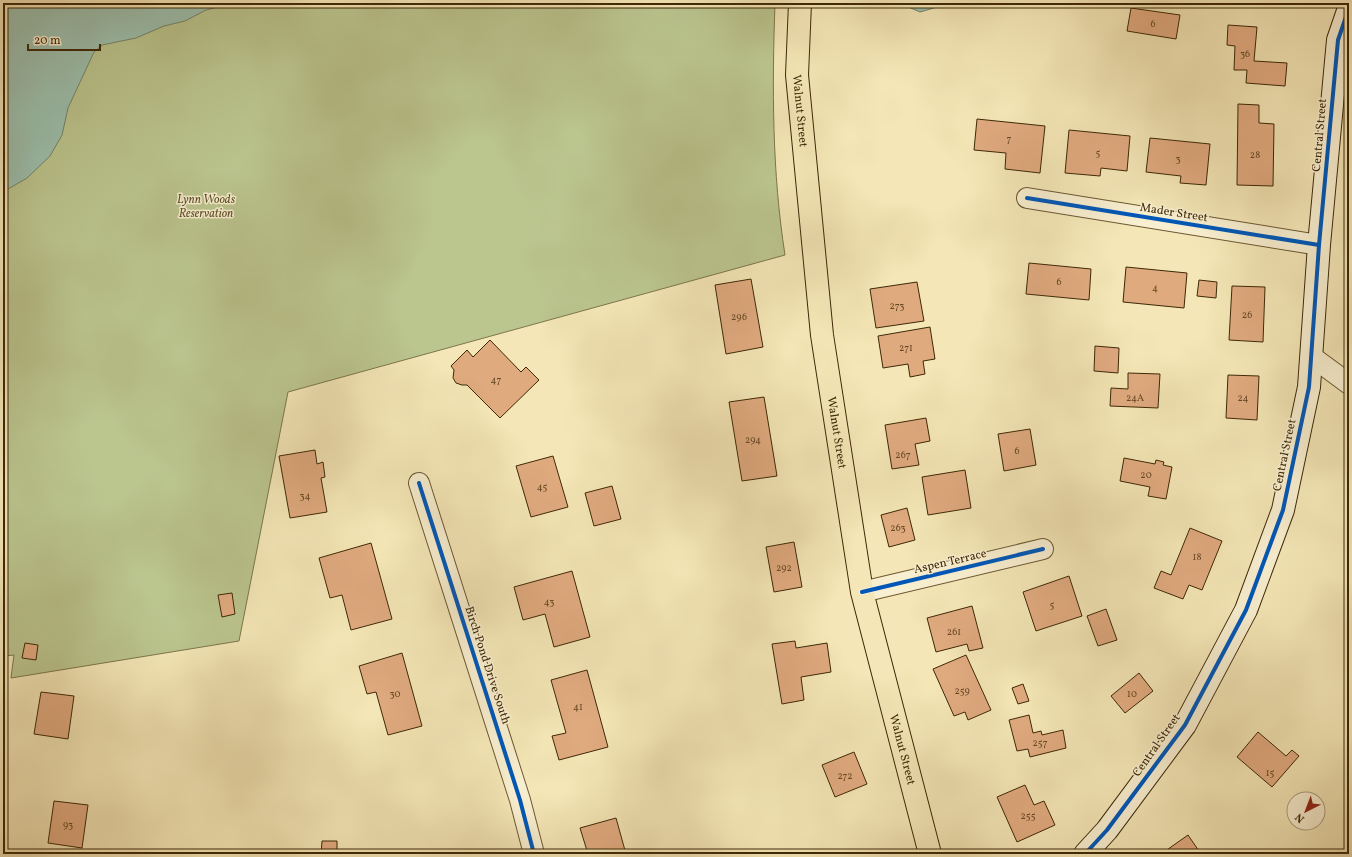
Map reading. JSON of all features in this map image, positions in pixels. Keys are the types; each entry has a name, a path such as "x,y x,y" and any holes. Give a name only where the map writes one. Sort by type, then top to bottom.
{"main road":[{"name":"Walnut Street","path":"800,3 797,75 822,335 862,592 930,854"}],"street":[{"name":"Central Street","path":"1085,854 1107,830 1185,725 1246,610 1283,510 1309,386 1318,245 1338,40 1349,8"},
{"name":"Mader Street","path":"1027,198 1318,245"},
{"path":"1311,356 1349,384"},
{"name":"Birch Pond Drive South","path":"419,483 520,800 534,854"},
{"name":"Aspen Terrace","path":"862,592 1043,549"}],"green space":[{"name":"Lynn Woods Reservation","path":"3,3 775,3 773,98 775,161 785,255 288,392 239,641 11,678 14,655 3,656"}],"shaded area":[{"path":"3,3 234,3 206,10 185,21 164,26 136,38 102,45 94,52 68,108 62,135 50,156 27,178 3,192"},
{"path":"904,3 940,3 934,8 920,12 906,6"}],"building":[{"path":"1131,8 1180,15 1176,39 1127,31"},
{"path":"1228,25 1257,27 1254,61 1287,63 1285,86 1246,83 1247,70 1234,70 1235,46 1227,45"},
{"path":"1238,104 1259,105 1259,123 1274,124 1273,186 1237,185"},
{"path":"977,119 1045,126 1040,173 1005,169 1006,153 974,150"},
{"path":"1069,130 1130,136 1127,171 1101,168 1100,176 1065,173"},
{"path":"1150,138 1210,144 1206,185 1180,183 1181,176 1146,172"},
{"path":"1029,263 1091,269 1089,300 1026,294"},
{"path":"1126,267 1187,273 1184,308 1123,302"},
{"path":"751,279 763,347 726,354 715,285"},
{"path":"1199,280 1217,282 1216,298 1197,296"},
{"path":"917,282 924,321 876,328 870,289"},
{"path":"1232,286 1265,287 1263,342 1229,340"},
{"path":"930,327 935,359 923,361 925,374 910,377 908,364 883,368 878,336"},
{"path":"490,340 521,372 526,367 539,380 500,418 467,385 456,383 453,378 454,370 451,366 467,350 473,357"},
{"path":"1095,346 1119,348 1118,373 1094,371"},
{"path":"1128,373 1160,374 1158,408 1110,406 1111,388 1128,389"},
{"path":"1228,375 1259,376 1257,420 1226,418"},
{"path":"764,397 777,476 742,481 729,402"},
{"path":"926,418 930,441 915,444 919,465 892,469 885,425"},
{"path":"1030,429 1036,465 1004,471 998,434"},
{"path":"315,450 317,464 323,462 325,477 321,478 327,512 290,518 279,456"},
{"path":"553,456 568,507 531,517 516,466"},
{"path":"1124,458 1155,464 1156,460 1164,462 1163,465 1172,467 1166,499 1148,496 1150,487 1120,481"},
{"path":"965,470 971,508 928,515 922,477"},
{"path":"612,486 621,519 594,526 585,493"},
{"path":"907,508 915,540 889,547 881,515"},
{"path":"1190,528 1222,541 1202,590 1189,585 1183,599 1154,588 1161,571 1171,575"},
{"path":"794,542 802,587 774,592 766,547"},
{"path":"371,543 392,619 351,630 342,595 330,598 319,558"},
{"path":"572,571 590,637 554,647 545,614 523,620 514,587"},
{"path":"1069,576 1082,616 1036,631 1023,592"},
{"path":"232,593 235,614 222,617 218,595"},
{"path":"972,606 983,648 969,651 967,644 936,652 927,618"},
{"path":"1106,609 1117,640 1098,646 1087,616"},
{"path":"795,641 796,648 827,643 831,672 801,677 804,700 782,704 772,644"},
{"path":"25,643 38,645 36,660 22,658"},
{"path":"402,653 422,726 388,735 376,692 367,694 359,666"},
{"path":"966,655 991,710 968,720 965,712 954,716 933,669"},
{"path":"587,670 608,747 559,760 552,736 566,733 551,680"},
{"path":"1139,673 1153,691 1125,713 1111,696"},
{"path":"1023,684 1029,701 1018,704 1012,688"},
{"path":"41,692 74,696 68,739 34,734"},
{"path":"1029,715 1033,733 1041,731 1042,735 1063,730 1066,748 1030,757 1028,749 1017,751 1009,720"},
{"path":"1258,732 1286,756 1292,750 1299,756 1272,787 1237,757"},
{"path":"854,752 867,784 835,797 822,765"},
{"path":"1025,785 1034,805 1044,801 1055,825 1017,842 997,797"},
{"path":"54,801 88,805 82,848 48,843"},
{"path":"616,818 626,854 588,854 580,828"},
{"path":"1188,835 1201,854 1166,854 1164,852"},
{"path":"322,841 337,841 337,854 321,854"}],"cycle path":[{"path":"1085,854 1107,830 1185,725 1246,610 1283,510 1309,387 1319,245 1338,40 1349,8"},
{"path":"1027,198 1319,245"},
{"path":"419,483 520,800 534,854"},
{"path":"862,592 1043,549"}]}
